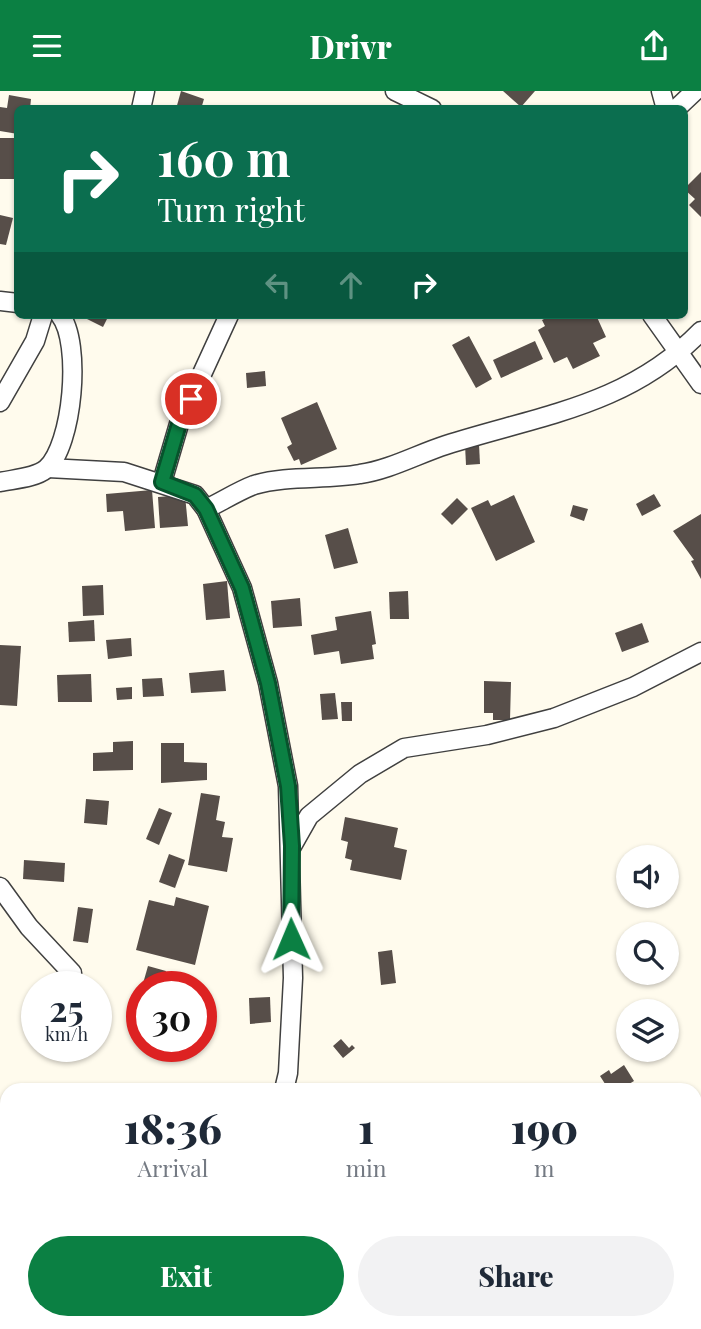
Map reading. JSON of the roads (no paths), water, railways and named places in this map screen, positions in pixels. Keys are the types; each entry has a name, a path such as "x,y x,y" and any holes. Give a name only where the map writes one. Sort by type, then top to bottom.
{"street":[{"path":"395,91 424,105"},
{"path":"680,105 695,91"},
{"path":"0,402 35,341 42,319"},
{"path":"48,468 63,436 74,386 71,344 63,319"},
{"path":"162,482 179,424 228,319"},
{"path":"655,319 701,384"},
{"path":"206,509 253,486 363,474 447,445 564,413 597,401 678,355 701,331"},
{"path":"0,482 33,475 48,468 124,472 162,482 195,495 206,509 242,588 268,683 288,786 292,846 293,978 286,1083"},
{"path":"292,846 309,816 360,773 404,748 487,735 554,718 633,687 701,652"},
{"path":"0,887 29,927 70,971"}]}
